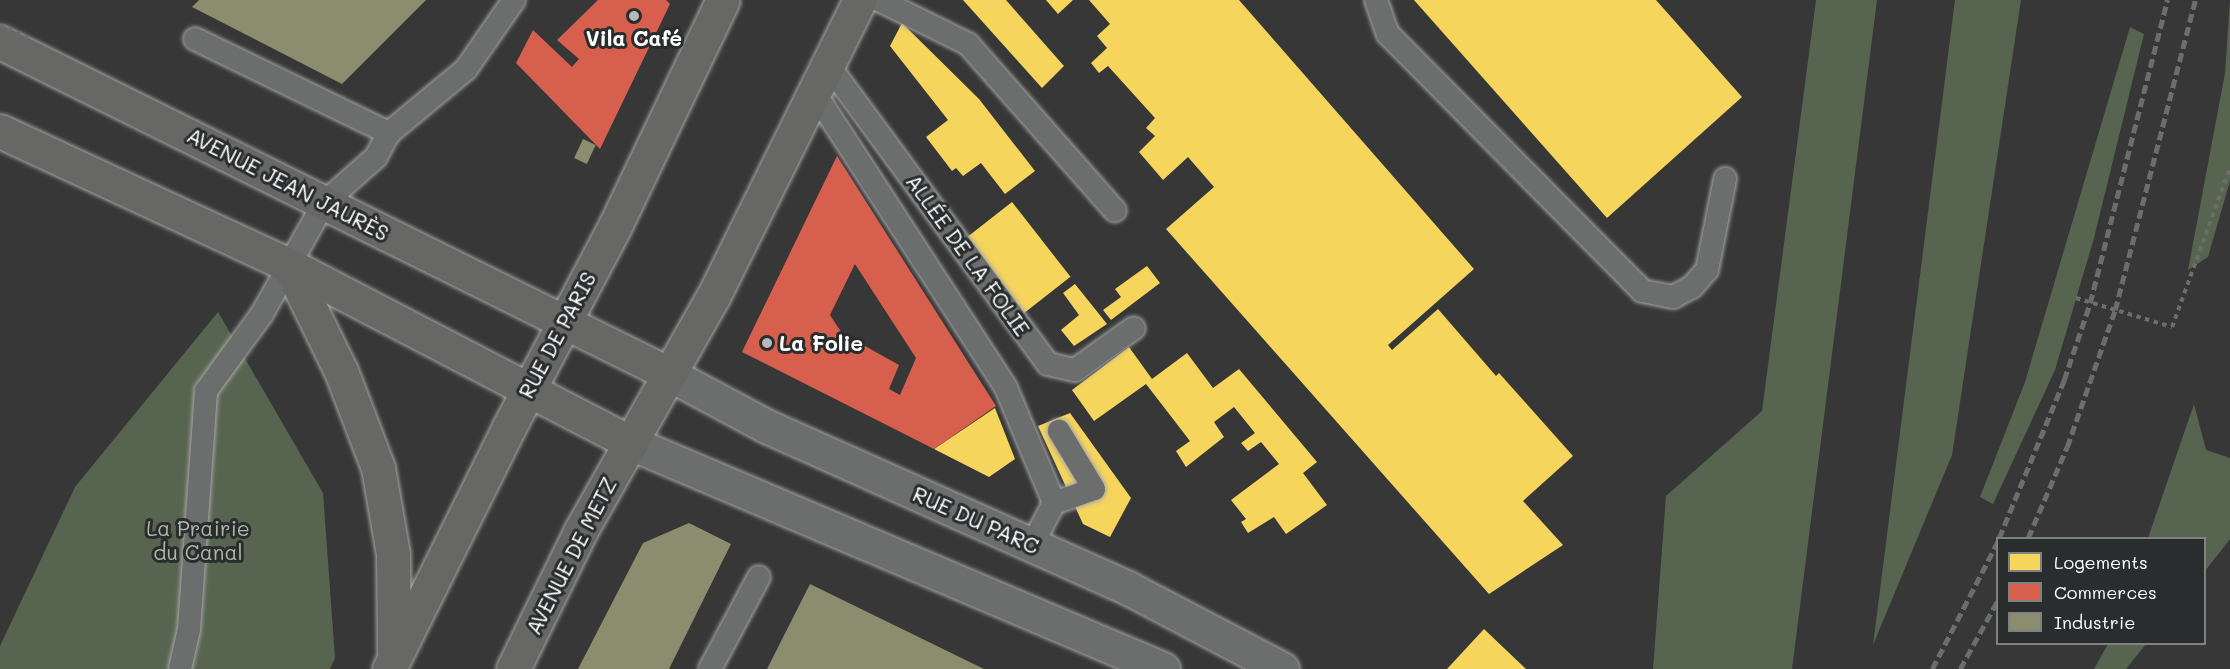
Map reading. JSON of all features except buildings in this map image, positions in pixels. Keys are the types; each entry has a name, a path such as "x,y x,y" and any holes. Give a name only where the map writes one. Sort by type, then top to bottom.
{"main road":[{"name":"RUE DE PARIS","path":"392,664 527,391 615,226 723,0"},
{"path":"631,443 713,297 816,95 860,0"},
{"name":"AVENUE JEAN JAURÈS","path":"10,38 324,203 562,324 669,374"},
{"path":"0,132 289,265 527,391 631,443 1144,665"},
{"path":"289,265 341,371 378,468 393,554 392,664"},
{"name":"RUE DU PARC","path":"669,374 766,426 1128,588 1282,669"},
{"name":"AVENUE DE METZ","path":"513,669 581,530 631,443"}],"lane":[{"path":"180,669 189,629 206,391 262,314 324,203 375,157 389,133 466,69 514,0"},
{"path":"879,0 968,44 1115,211"},
{"path":"1376,0 1388,34 1642,291 1673,297 1692,287 1707,270 1725,179"},
{"path":"195,39 389,133"},
{"name":"ALLÉE DE LA FOLIE","path":"829,66 1048,364 1075,370 1134,328"},
{"path":"816,95 1006,388 1054,503"},
{"path":"1032,545 1054,503 1094,489 1059,431"},
{"path":"710,669 759,577"}],"path":[{"path":"2076,298 2172,327 2230,168"}],"green space":[{"path":"1816,0 1877,0 1792,669 1653,669 1666,496 1762,411"},
{"path":"1955,0 2021,0 1952,455 1873,645"},
{"path":"2230,0 2230,181 2208,257 2188,270 2225,73"},
{"path":"2130,27 2144,34 2094,238 2055,370 1993,504 1980,497 2025,382"},
{"name":"La Prairie du Canal","path":"218,312 323,493 335,658 330,669 0,669 0,646 75,487"},
{"path":"2194,404 2206,450 2230,458 2230,539 2206,570 2206,537 2148,537"},
{"path":"2107,645 2145,645 2126,669 2094,669"}],"railway":[{"path":"1999,537 2064,380 2090,303 2167,0"},
{"path":"2028,537 2067,447 2115,310 2195,0"},
{"path":"1932,669 1996,545"},
{"path":"1960,669 1996,604"}],"place":[{"name":"Vila Café","path":"634,16"},
{"name":"La Folie","path":"767,343"}]}
